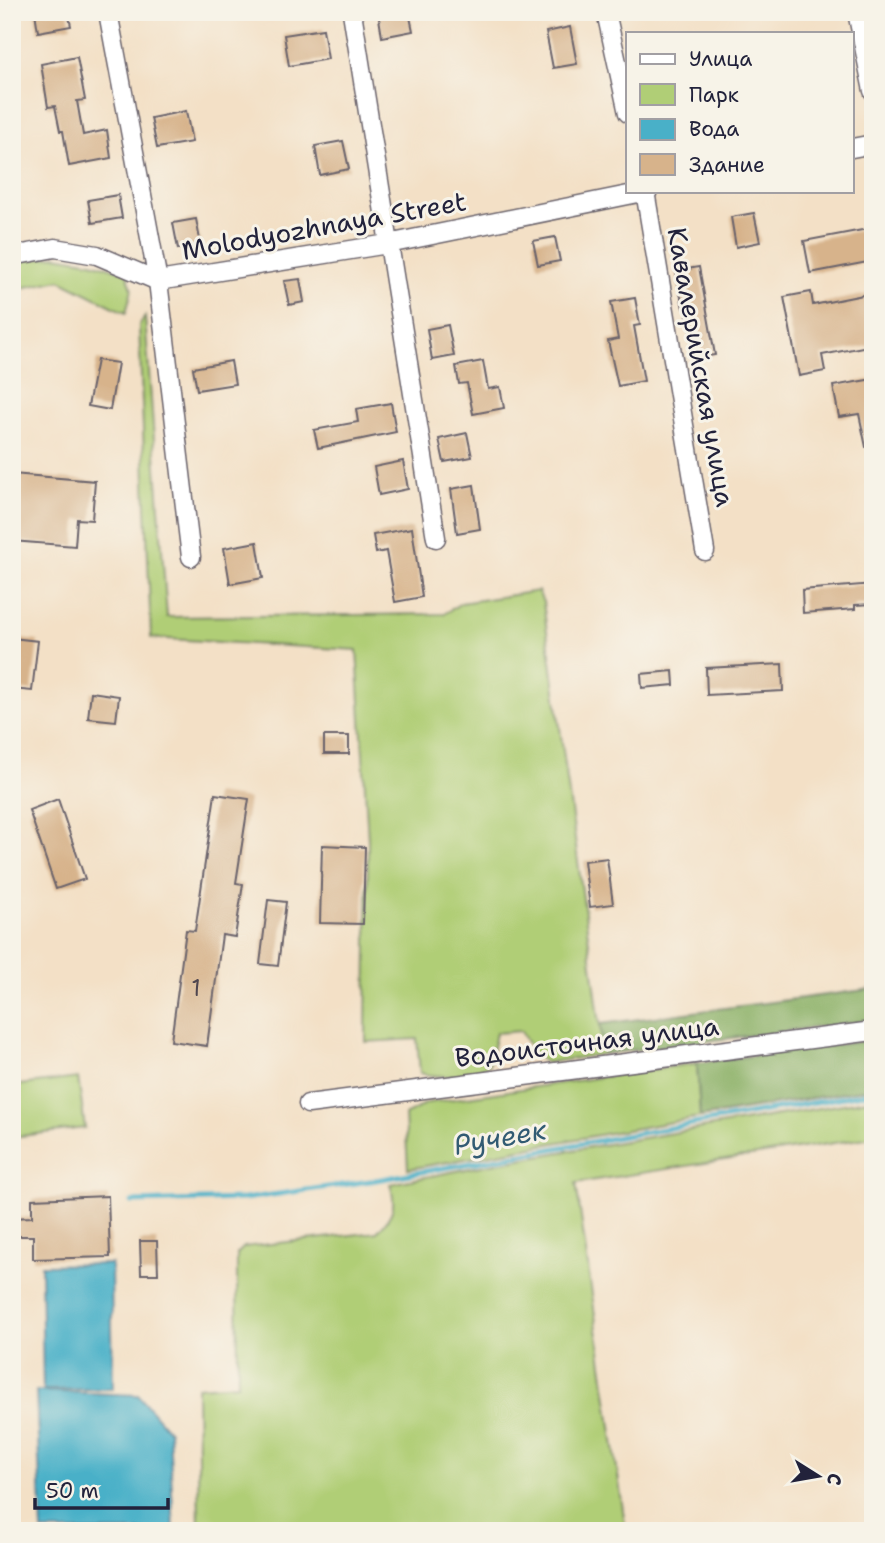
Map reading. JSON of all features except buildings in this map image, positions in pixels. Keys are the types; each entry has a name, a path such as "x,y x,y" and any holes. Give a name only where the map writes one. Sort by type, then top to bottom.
{"street":[{"path":"108,12 158,281 191,557"},
{"path":"352,12 436,538"},
{"path":"606,12 626,104"},
{"path":"857,12 873,90"},
{"path":"854,148 873,144"},
{"name":"Molodyozhnaya Street","path":"12,256 55,248 97,255 158,281 388,244 641,192"},
{"name":"Кавалерийская улица","path":"646,192 705,551"},
{"name":"Водоисточная улица","path":"308,1104 873,1031"}],"green space":[{"path":"56,256 92,262 127,273 132,289 126,313 60,280 12,290 12,262"},
{"path":"145,317 167,617 444,614 461,603 538,591 543,602 604,1054 546,1063 533,1053 521,1031 496,1033 489,1065 464,1074 437,1076 420,1073 417,1039 366,1042 368,840 357,650 151,638 139,325"},
{"path":"873,989 873,1020 604,1054 600,1024"},
{"path":"873,1040 873,1088 700,1117 697,1063"},
{"path":"697,1063 700,1117 408,1169 405,1115 427,1103"},
{"path":"78,1078 85,1128 12,1137 12,1086"},
{"path":"873,1099 873,1137 576,1183 626,1531 199,1531 197,1387 238,1384 237,1254 244,1247 377,1232 392,1210 390,1184 497,1163"}],"water":[{"path":"111,1264 113,1389 43,1390 41,1265"},
{"path":"36,1391 138,1395 169,1431 174,1531 42,1531"}],"waterway":[{"name":"Ручеек","path":"132,1202 244,1199 370,1181 873,1092"}]}
